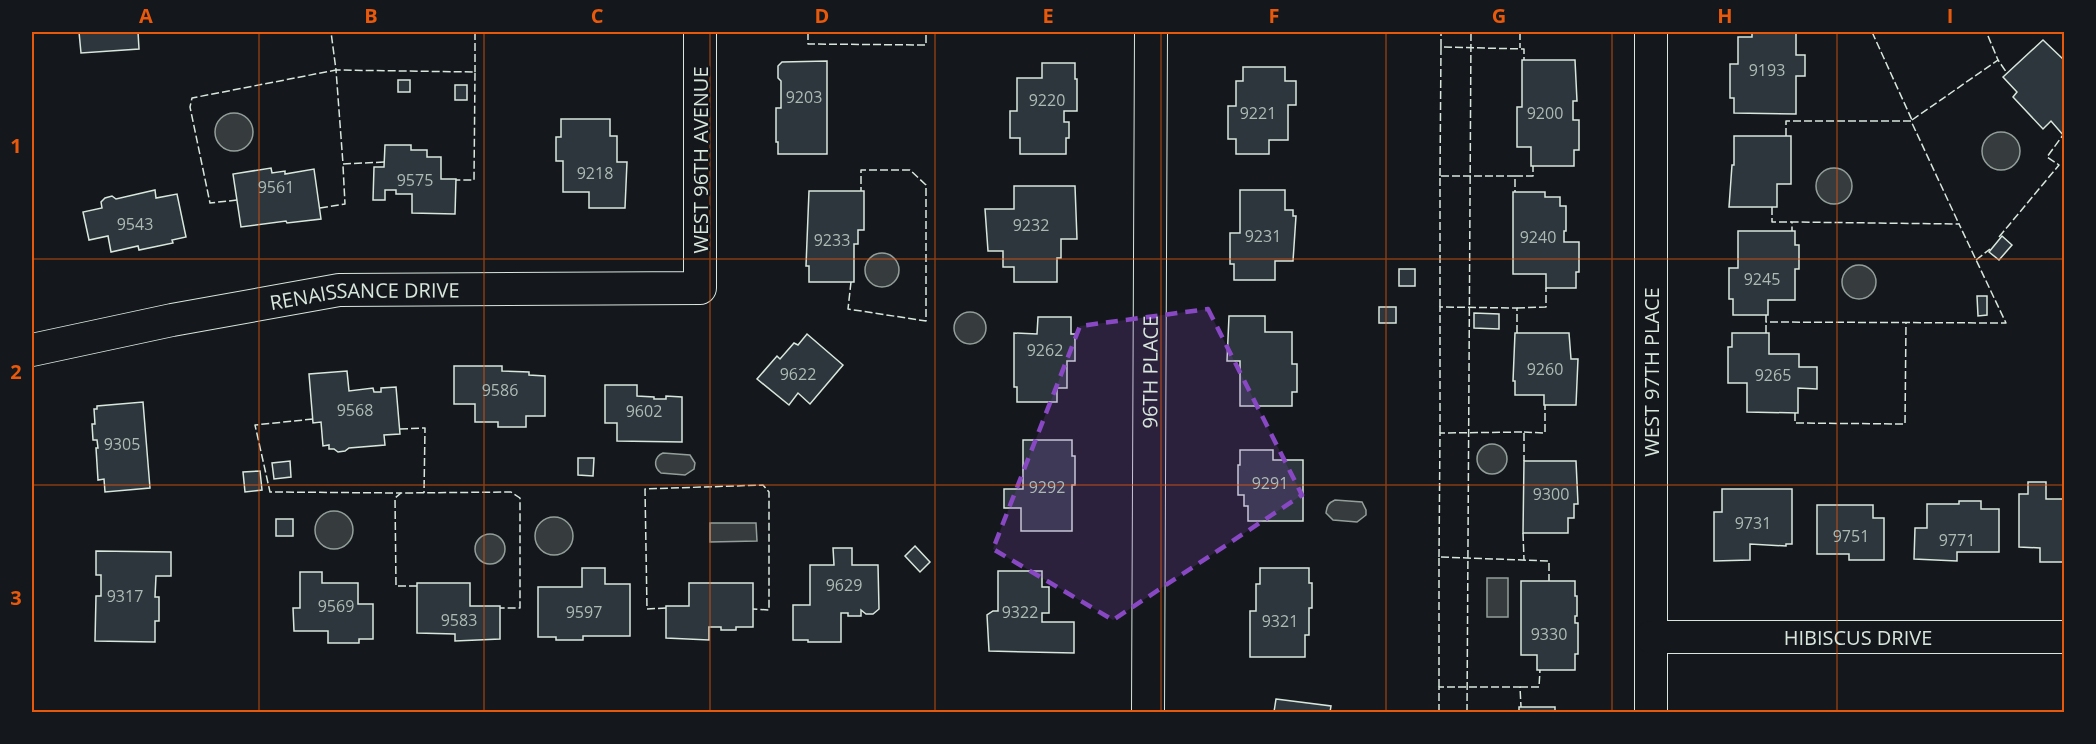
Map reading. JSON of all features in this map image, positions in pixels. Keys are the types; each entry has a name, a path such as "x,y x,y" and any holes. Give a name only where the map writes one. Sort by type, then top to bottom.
{"street":[{"name":"WEST 96TH AVENUE","path":"700,32 700,288"},
{"name":"96TH PLACE","path":"1148,712 1151,32"},
{"name":"WEST 97TH PLACE","path":"1651,32 1651,712"},
{"name":"RENAISSANCE DRIVE","path":"32,350 172,320 339,290 700,288"},
{"name":"HIBISCUS DRIVE","path":"1651,637 2064,637"}],"highlighted area":[{"path":"1208,309 1302,495 1113,620 993,549 1080,326"}],"shaded area":[{"path":"234,113 247,119 253,132 247,145 234,151 221,145 215,132 221,119"},
{"path":"2001,132 2008,133 2014,138 2019,144 2019,158 2014,164 2008,169 2001,170 1994,169 1988,164 1983,158 1982,151 1983,144 1988,138 1994,133"},
{"path":"1834,168 1847,173 1852,186 1847,199 1834,204 1821,199 1816,186 1821,173"},
{"path":"882,253 894,258 899,270 894,282 882,287 870,282 865,270 870,258"},
{"path":"1859,265 1871,270 1876,282 1871,294 1859,299 1847,294 1842,282 1847,270"},
{"path":"970,312 982,316 986,328 982,340 970,344 958,340 954,328 958,316"},
{"path":"1492,444 1503,448 1507,459 1503,470 1492,474 1481,470 1477,459 1481,448"},
{"path":"663,453 690,455 695,463 694,469 685,475 661,473 656,462"},
{"path":"1335,500 1362,502 1366,515 1357,522 1333,520 1326,513 1328,505"},
{"path":"334,511 347,517 353,530 347,543 334,549 321,543 315,530 321,517"},
{"path":"554,517 567,523 573,536 567,549 554,555 541,549 535,536 541,523"},
{"path":"710,523 756,523 757,541 710,542"},
{"path":"490,534 501,538 505,549 501,560 490,564 479,560 475,549 479,538"},
{"path":"1487,578 1508,578 1508,617 1487,617"}],"building":[{"path":"79,32 138,32 139,49 81,53"},
{"path":"1752,32 1796,32 1796,55 1805,55 1805,76 1796,76 1796,114 1734,113 1734,98 1730,98 1730,64 1738,64 1738,37 1752,37"},
{"path":"2043,40 2064,60 2064,136 2051,121 2043,129 2013,97 2017,92 2003,77"},
{"path":"1522,60 1575,60 1577,101 1573,101 1573,120 1579,120 1579,150 1574,150 1574,166 1531,166 1531,147 1517,147 1517,107 1522,107"},
{"path":"827,61 827,154 778,154 776,108 781,108 781,81 778,78 778,66 782,62"},
{"path":"1042,63 1075,63 1077,111 1064,111 1064,122 1069,122 1066,154 1020,154 1020,138 1010,138 1010,111 1017,111 1017,78 1042,78"},
{"path":"1243,67 1285,67 1285,81 1296,81 1296,105 1288,105 1288,140 1269,140 1269,154 1236,154 1236,139 1228,139 1228,106 1236,106 1236,81 1243,81"},
{"path":"398,80 410,80 410,92 398,92"},
{"path":"455,85 467,85 467,100 455,100"},
{"path":"561,119 610,119 610,136 617,136 617,162 627,162 625,208 589,208 589,192 563,192 563,161 556,161 556,137 561,137"},
{"path":"1734,136 1791,136 1791,184 1777,184 1777,207 1729,207 1732,165 1734,165"},
{"path":"385,145 411,145 411,150 427,150 427,157 441,157 441,179 456,179 455,214 412,213 412,194 396,194 396,190 385,190 385,200 373,200 374,167 384,167"},
{"path":"271,168 272,173 285,171 285,174 314,169 321,219 241,227 233,174"},
{"path":"1014,186 1075,186 1077,239 1061,239 1061,258 1057,258 1057,282 1014,282 1014,267 1003,267 1003,251 988,251 985,209 1014,209"},
{"path":"155,190 156,198 177,194 186,237 172,240 173,243 139,250 138,246 111,252 108,236 89,240 83,212 102,208 101,202 105,198 112,196 116,199"},
{"path":"1240,190 1285,190 1285,210 1293,210 1293,216 1296,216 1293,261 1275,261 1275,280 1234,280 1234,264 1230,264 1230,233 1240,233"},
{"path":"809,191 864,191 864,230 858,230 858,244 854,244 854,282 809,282 809,266 806,266"},
{"path":"1513,192 1545,192 1545,197 1560,197 1560,206 1566,206 1564,242 1579,242 1579,272 1576,272 1576,288 1546,288 1546,274 1513,274"},
{"path":"1738,231 1795,231 1795,245 1799,245 1799,269 1795,269 1795,300 1768,300 1768,315 1733,315 1733,299 1729,299 1729,268 1738,268"},
{"path":"2002,236 2012,245 1999,260 1989,252"},
{"path":"1399,269 1415,269 1415,286 1399,286"},
{"path":"1977,296 1987,296 1987,315 1978,316"},
{"path":"1379,307 1396,307 1396,323 1379,323"},
{"path":"1474,313 1499,314 1499,329 1474,328"},
{"path":"1229,316 1265,316 1265,332 1292,332 1292,364 1297,364 1297,392 1292,392 1292,406 1240,406 1240,361 1227,361"},
{"path":"1038,317 1071,317 1071,334 1075,334 1075,361 1067,361 1067,388 1057,388 1057,402 1017,402 1017,387 1014,387 1014,333 1037,334"},
{"path":"1515,333 1569,333 1571,359 1578,359 1576,405 1544,405 1544,395 1515,395 1515,381 1513,381"},
{"path":"1732,333 1769,333 1769,354 1799,354 1799,367 1817,367 1817,389 1798,388 1798,413 1747,412 1747,383 1728,383 1728,347 1732,347"},
{"path":"807,334 843,365 810,404 798,393 789,405 757,379 777,356 780,359 794,343 798,345"},
{"path":"454,366 502,366 502,371 529,372 529,375 545,376 545,416 526,416 526,427 498,427 498,422 475,422 475,404 454,404"},
{"path":"347,371 349,391 373,388 374,392 381,392 381,388 396,387 400,434 384,435 385,445 349,448 338,452 329,449 329,445 323,446 321,422 313,423 309,374"},
{"path":"605,385 637,385 637,396 654,397 654,399 666,399 666,396 682,397 682,442 617,441 617,423 605,423"},
{"path":"143,402 150,488 105,492 104,479 98,480 96,448 98,448 97,440 93,440 92,424 95,424 94,409 97,409 97,406"},
{"path":"1023,440 1072,440 1072,456 1075,456 1075,485 1072,485 1072,531 1021,531 1021,508 1004,508 1004,489 1023,489"},
{"path":"1240,450 1273,450 1273,460 1303,460 1303,521 1248,521 1248,506 1244,506 1244,495 1238,495"},
{"path":"578,458 594,458 593,476 578,475"},
{"path":"290,461 291,477 274,479 272,463"},
{"path":"1524,461 1576,461 1578,504 1574,504 1574,518 1568,518 1568,533 1523,533"},
{"path":"260,471 262,490 245,492 243,472"},
{"path":"2028,482 2046,482 2046,499 2064,499 2064,562 2040,562 2040,548 2019,547 2019,494 2028,494"},
{"path":"1722,489 1792,489 1792,544 1786,544 1786,546 1750,544 1750,560 1714,561 1714,512 1722,512"},
{"path":"1959,501 1981,501 1981,509 1999,509 1999,552 1957,552 1957,561 1914,559 1915,528 1927,528 1927,504 1959,504"},
{"path":"1817,505 1873,505 1873,518 1884,518 1884,560 1849,560 1849,554 1817,554"},
{"path":"276,519 293,519 293,536 276,536"},
{"path":"915,546 930,562 920,572 905,556"},
{"path":"833,548 852,548 852,565 878,565 879,609 873,614 866,614 861,610 861,616 848,616 848,613 841,613 841,642 793,640 793,605 810,605 810,565 834,565"},
{"path":"96,551 171,552 171,576 156,576 155,597 159,597 159,621 155,621 155,642 95,641 96,596 101,596 101,575 96,575"},
{"path":"582,568 605,568 605,584 630,584 630,636 583,636 583,640 538,637 538,587 582,587"},
{"path":"1260,568 1309,568 1309,583 1312,583 1312,608 1309,608 1309,635 1305,635 1305,657 1250,657 1250,611 1256,611 1256,584 1260,584"},
{"path":"998,571 1042,571 1042,587 1049,587 1049,613 1042,613 1042,622 1074,622 1074,653 989,651 987,615 998,611"},
{"path":"300,572 322,572 322,583 358,583 358,604 373,604 373,639 359,639 359,643 328,643 328,631 294,631 293,608 300,608"},
{"path":"1521,581 1575,581 1578,654 1575,654 1575,670 1537,670 1537,655 1521,655"},
{"path":"417,583 470,583 470,606 500,606 500,639 455,641 455,634 417,633"},
{"path":"689,583 753,583 753,627 721,630 721,627 709,627 709,640 666,638 666,606 689,606"},
{"path":"1276,699 1331,706 1330,712 1274,712"},
{"path":"1519,707 1555,707 1555,712 1519,712"}],"fence":[{"path":"237,200 210,203 190,107 192,98 336,70 331,32"},
{"path":"475,32 475,72"},
{"path":"808,32 808,44 926,45 926,32"},
{"path":"1441,32 1441,47"},
{"path":"1467,712 1471,32"},
{"path":"1520,32 1520,48"},
{"path":"1872,32 1911,121"},
{"path":"1988,36 1998,60"},
{"path":"1440,176 1441,47 1524,49 1524,60"},
{"path":"1912,120 1998,60 2007,73"},
{"path":"384,162 343,164 336,70 475,72 474,180 456,180"},
{"path":"1786,136 1786,121 1911,121 1959,224"},
{"path":"1999,237 2059,165 2047,157 2063,135"},
{"path":"320,208 345,204 343,166"},
{"path":"1515,176 1533,176 1533,166"},
{"path":"851,282 848,309 926,321 926,185 910,170 861,170 861,191"},
{"path":"1440,307 1440,176 1515,176 1515,192"},
{"path":"1772,207 1772,222 1792,222"},
{"path":"1766,315 1766,322 2006,323 1959,224 1792,222 1792,231"},
{"path":"1976,260 1990,249"},
{"path":"1517,308 1546,307 1546,288"},
{"path":"1440,433 1440,307 1517,308 1517,333"},
{"path":"1766,322 1766,333"},
{"path":"1795,413 1795,423 1905,424 1906,323"},
{"path":"1524,432 1545,433 1545,405"},
{"path":"313,419 255,425 270,492 401,493"},
{"path":"400,429 425,428 424,493"},
{"path":"1439,557 1440,433 1524,432 1524,461"},
{"path":"666,608 647,609 645,489 763,485 769,492 769,610 753,609"},
{"path":"417,586 396,586 395,498 401,493 511,492 520,498 520,608 500,608"},
{"path":"1523,533 1524,560"},
{"path":"1439,687 1439,557 1549,561 1549,581"},
{"path":"1520,687 1539,687 1540,670"},
{"path":"1439,712 1439,687 1520,687 1521,707"}]}
